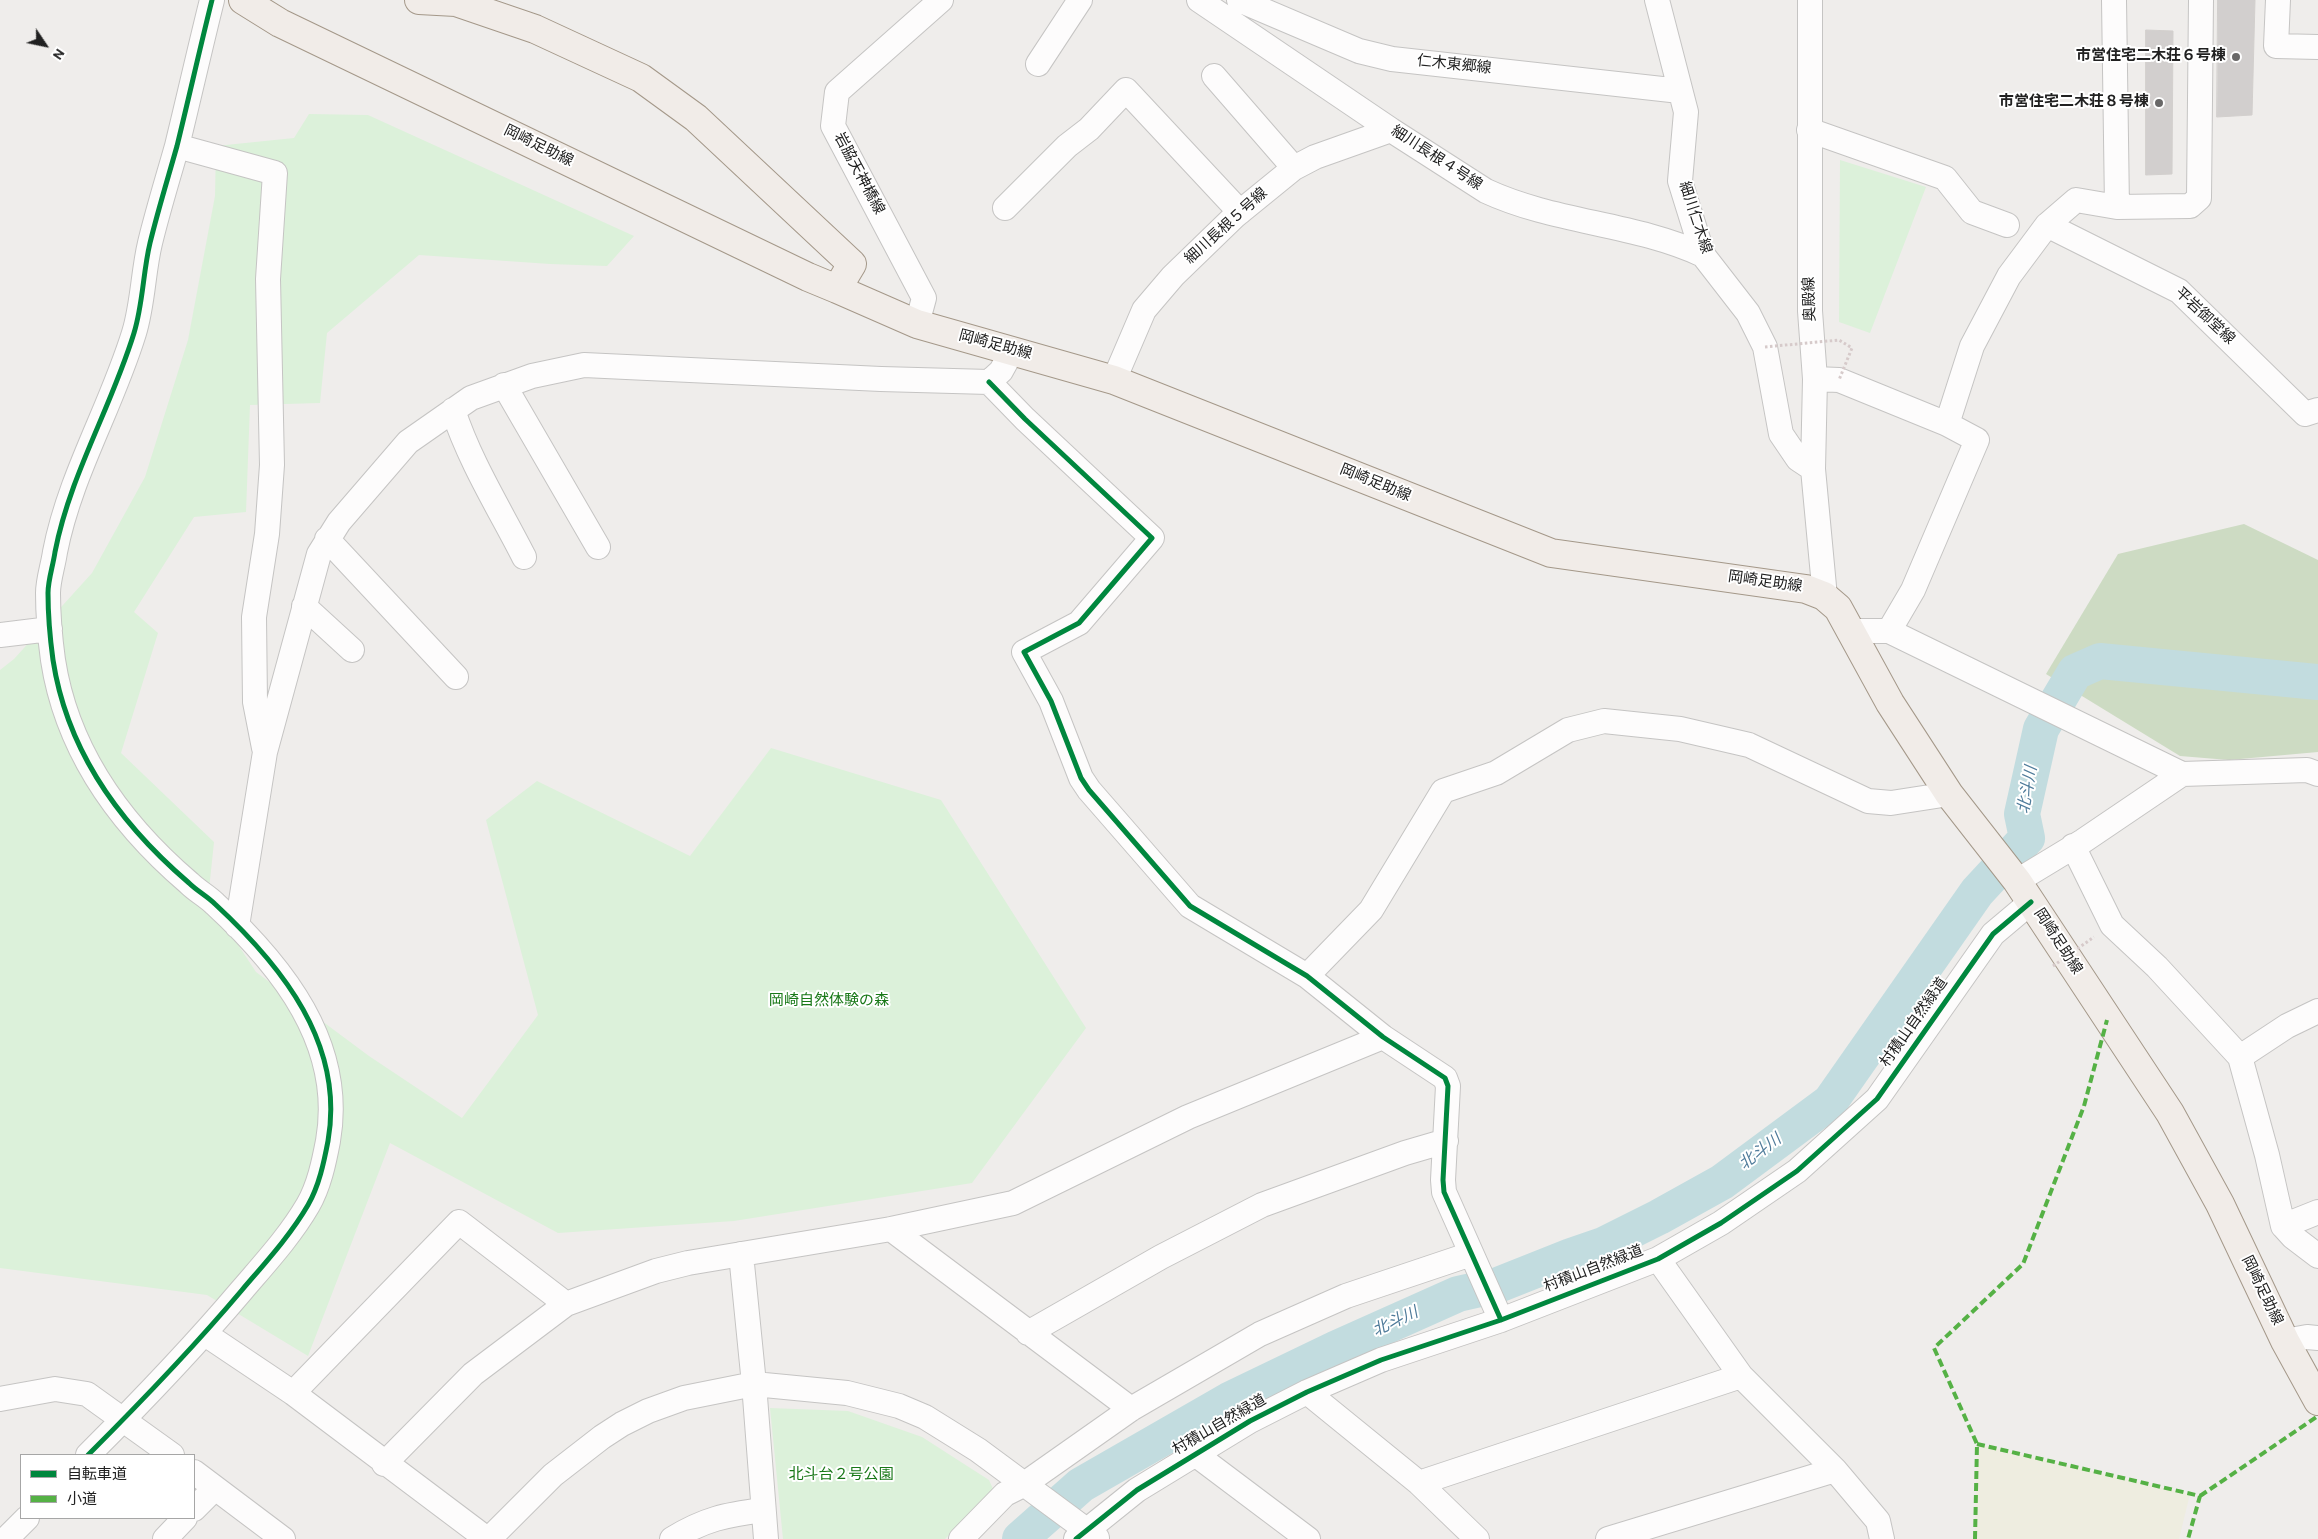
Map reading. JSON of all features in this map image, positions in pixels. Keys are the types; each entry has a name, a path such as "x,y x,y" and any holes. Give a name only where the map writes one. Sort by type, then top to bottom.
{"main road":[{"name":"岡崎足助線","path":"243,0 280,23 799,273 917,324 1114,380 1550,553 1806,588 1825,597 1838,608 1890,703 1949,794 2014,878 2170,1113 2220,1204 2285,1341 2318,1401"},
{"path":"419,0 456,2 535,29 641,78 696,118 852,264 836,288"}],"street":[{"path":"89,1454 205,1334 286,1239 310,1202 325,1159 330,1127 330,1087 324,1053 312,1023 295,993 263,953 213,902 189,884 144,840 122,816 102,789 82,753 64,707 54,663 50,629 48,589 62,518 80,466 109,402 136,328 149,248 212,0"},
{"name":"岩脇天神橋線","path":"917,324 924,298 833,126 837,92 941,0"},
{"path":"1038,64 1080,0"},
{"name":"細川長根４号線","path":"1199,0 1391,130 1486,191 1502,199 1559,216 1680,244 1702,255"},
{"name":"仁木東郷線","path":"1240,0 1359,51 1392,59 1680,91"},
{"name":"細川仁木線","path":"1657,0 1686,112 1680,181 1702,255 1748,313 1765,348 1781,434 1798,458 1812,470"},
{"name":"奥殿線","path":"1810,0 1810,311 1815,379 1812,470 1825,597"},
{"path":"2114,0 2117,207"},
{"path":"1947,424 1972,346 2008,276 2047,225 2076,200 2117,207 2190,206 2199,198 2201,0"},
{"path":"2278,0 2276,46 2318,47"},
{"path":"1214,76 1294,168"},
{"path":"1005,208 1126,90 1240,212"},
{"name":"細川長根５号線","path":"1114,380 1144,310 1173,276 1240,212 1294,168 1315,156 1391,130"},
{"path":"1809,130 1945,178 1972,212 2007,225"},
{"path":"176,146 275,173 268,278 272,465 267,534 254,617 255,702 265,752"},
{"name":"平岩御堂線","path":"2047,225 2180,291 2305,414 2318,410"},
{"path":"237,926 265,752 319,554 339,522 408,442 471,398 532,376 584,365 881,379 989,382 1001,371 1012,351"},
{"path":"1815,379 1839,380 1947,424 1977,440 1913,590 1889,631"},
{"path":"989,382 1025,419 1152,538 1079,623 1024,652 1051,701 1081,778 1089,790 1190,906 1307,976 1383,1037 1445,1078 1448,1086 1444,1192 1499,1314"},
{"path":"504,385 598,547"},
{"path":"453,410 463,440 524,557"},
{"path":"327,539 456,677"},
{"path":"304,606 352,650"},
{"path":"0,635 50,629"},
{"path":"1849,631 1889,631 2182,774 2307,770 2318,774"},
{"path":"1307,976 1371,910 1443,791 1496,773 1568,730 1604,721 1680,729 1749,744 1868,801 1891,803 1949,794"},
{"name":"村積山自然緑道","path":"1084,1532 1137,1490 1250,1421 1307,1392 1499,1314 1658,1259 1721,1223 1797,1171 1877,1100 1994,934 2014,878 2074,846 2182,774"},
{"path":"2074,846 2112,925 2157,967 2240,1057 2284,1226 2294,1237 2318,1256"},
{"path":"2240,1057 2287,1026 2318,1011"},
{"path":"384,1464 473,1374 566,1304 656,1271 688,1263 891,1229 1013,1203 1188,1117 1383,1037"},
{"path":"1028,1333 1161,1257 1262,1205 1405,1153 1446,1141"},
{"path":"2284,1226 2318,1212"},
{"path":"293,1393 460,1222 566,1304"},
{"path":"891,1229 1131,1408"},
{"path":"741,1254 754,1384 766,1539"},
{"path":"1658,1259 1741,1376 1835,1470 1878,1521 1882,1539"},
{"path":"961,1539 1005,1494 1028,1488 1131,1408 1260,1334 1346,1296 1475,1262"},
{"path":"205,1334 293,1393 384,1464 488,1539 553,1475 622,1424 684,1398 754,1384 847,1393 899,1406 925,1417 957,1436 1084,1532"},
{"path":"2285,1341 2307,1337 2318,1338"},
{"path":"1419,1482 1741,1376"},
{"path":"0,1398 55,1389 87,1394 171,1454"},
{"path":"1307,1392 1419,1482 1477,1539"},
{"path":"1195,1454 1308,1539"},
{"path":"1608,1539 1835,1470"},
{"path":"195,1473 283,1539"},
{"path":"195,1508 214,1488"},
{"path":"672,1539 709,1520 726,1515 763,1510"},
{"path":"6,1539 26,1519"},
{"path":"165,1539 184,1519"}],"path":[{"path":"1765,348 1839,340 1852,348 1839,380"},
{"path":"2053,966 2094,937"}],"shaded area":[{"path":"1977,1444 2190,1494 2179,1539 1975,1539"}],"green space":[{"name":"岡崎自然体験の森","path":"309,114 368,115 634,236 607,266 419,255 327,333 320,403 250,405 246,512 194,517 134,612 158,633 121,753 214,842 208,899 256,972 369,1056 462,1118 538,1015 486,820 537,781 690,856 771,748 941,800 1086,1028 972,1183 734,1221 558,1233 390,1143 308,1356 207,1295 0,1268 0,670 14,659 92,573 145,477 188,340 215,196 216,146 294,138"},
{"path":"1840,160 1926,187 1870,333 1839,322"},
{"path":"2244,524 2318,560 2318,752 2229,760 2180,756 2046,674 2118,554"},
{"name":"北斗台２号公園","path":"770,1408 848,1411 922,1437 989,1480 994,1491 945,1539 783,1539"}],"building":[{"name":"市営住宅二木荘６号棟","path":"2218,0 2255,0 2252,115 2217,117"},
{"name":"市営住宅二木荘８号棟","path":"2146,30 2173,31 2172,174 2146,175"}],"waterway":[{"name":"北斗川","path":"1020,1539 1081,1485 1229,1400 1335,1349 1458,1294 1498,1285 1603,1245 1722,1182 1830,1102 1977,892 2027,838 2022,814 2041,729 2075,672 2100,661 2318,682"}],"marked path":[{"path":"1975,1539 1977,1444 1934,1348 2023,1264 2084,1106 2107,1020"},
{"path":"2200,1496 2318,1416"},
{"path":"1977,1444 2200,1496 2188,1539"}],"cycle path":[{"path":"89,1454 186,1354 268,1259 301,1216 312,1198 321,1174 328,1141 331,1106 327,1072 317,1040 303,1009 285,981 240,928 209,898 192,886 164,860 141,836 119,811 100,784 70,725 60,693 51,643 48,588 62,524 70,496 125,361 134,333 150,243 177,146 212,0"},
{"path":"989,382 1025,419 1152,538 1079,623 1024,652 1051,701 1081,778 1089,790 1190,906 1307,976 1383,1037 1445,1078 1448,1086 1444,1192 1501,1320"},
{"path":"1076,1539 1137,1490 1250,1421 1307,1392 1381,1360 1501,1320 1658,1259 1721,1223 1797,1171 1877,1099 1993,934 2031,902"}],"place":[{"name":"市営住宅二木荘６号棟","path":"2236,57"},
{"name":"市営住宅二木荘８号棟","path":"2159,103"}]}
